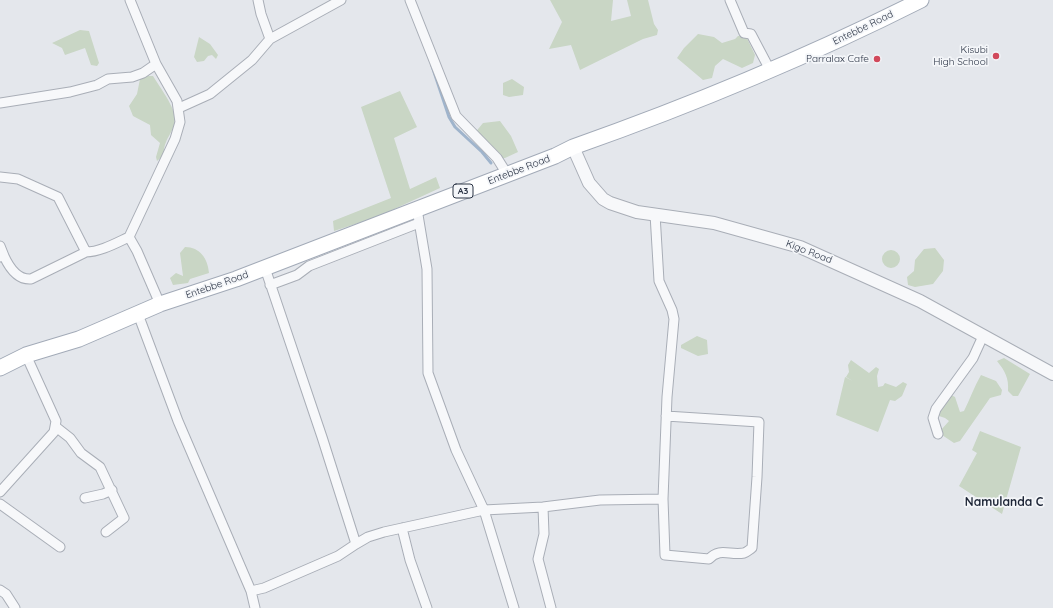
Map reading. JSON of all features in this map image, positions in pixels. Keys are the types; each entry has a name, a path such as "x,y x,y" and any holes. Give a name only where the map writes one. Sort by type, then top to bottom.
{"main road":[{"name":"Entebbe Road","path":"0,368 26,355 79,339 160,304 265,268 307,259 418,216 507,174 573,147 691,104 818,50 921,0"}],"street":[{"path":"0,246 2,256 18,276 25,279 36,278 86,252 103,249 129,237 175,139 180,122 179,108 156,64 130,0"},
{"path":"258,0 261,14 270,39"},
{"path":"179,108 214,91 252,60 270,39 342,0"},
{"path":"411,0 456,116 497,158 507,174"},
{"path":"730,0 744,33 751,34 770,70"},
{"path":"0,103 70,92 97,85 108,79 132,77 143,73 156,64"},
{"name":"Kigo Road","path":"573,147 589,183 603,199 637,212 714,223 800,247 896,290 1053,374"},
{"path":"0,177 18,178 58,197 86,252"},
{"path":"656,214 659,281 672,310 674,320 666,416 663,499 666,555 709,559 713,554 720,552 744,553 752,548 759,422 703,420 666,416"},
{"path":"418,216 427,270 428,373 456,450 484,510 514,608"},
{"path":"129,237 137,251 160,304"},
{"path":"270,285 297,275 307,259"},
{"path":"265,268 356,544"},
{"path":"138,314 178,421 251,591 255,608"},
{"path":"938,434 933,418 936,409 973,358 983,336"},
{"path":"0,492 54,432 56,427 56,421 26,355"},
{"path":"56,427 70,438 81,453 100,467 112,490 124,518 106,532"},
{"path":"85,498 103,494 112,490"},
{"path":"251,591 264,588 331,559 368,537 402,528 484,510 600,500 663,499"},
{"path":"0,504 60,547"},
{"path":"543,506 544,534 538,559 551,608"},
{"path":"402,528 410,560 427,608"},
{"path":"0,590 6,594 15,608"}],"green space":[{"path":"550,0 613,0 611,21 631,16 627,0 648,0 654,24 658,30 657,35 643,39 580,70 571,45 549,49 562,22"},
{"path":"80,30 89,31 99,63 97,66 91,65 85,48 65,55 62,48 52,43"},
{"path":"698,34 714,37 722,43 735,39 738,36 746,36 755,55 753,63 742,68 723,59 715,66 712,78 703,80 677,58 684,48"},
{"path":"199,37 210,44 218,55 216,59 212,55 208,56 204,61 197,62 194,57"},
{"path":"145,76 153,76 170,103 175,115 173,129 165,145 164,155 157,161 156,157 160,143 151,135 150,125 133,116 129,106 137,94 140,79"},
{"path":"512,79 524,87 523,95 509,97 503,95 503,83"},
{"path":"400,91 417,127 394,138 410,189 436,177 440,188 377,217 334,231 333,221 391,198 361,107"},
{"path":"500,121 511,136 518,152 505,158 495,159 474,134 483,123"},
{"path":"185,247 195,249 202,255 207,263 209,273 190,279 188,283 173,285 170,278 176,273 183,276 180,253"},
{"path":"935,248 944,260 943,271 933,284 915,287 908,285 907,277 914,271 915,260 924,249"},
{"path":"891,250 897,253 900,259 897,265 891,268 885,265 882,259 885,253"},
{"path":"697,336 707,340 708,354 698,356 681,348 681,345"},
{"path":"1004,358 1030,374 1018,396 1013,396 1008,391 1006,375 997,361"},
{"path":"851,360 869,373 876,367 879,369 877,376 878,387 883,386 885,383 896,387 903,382 907,384 902,396 895,401 890,400 878,432 836,415 845,377 853,381 846,377 849,372 848,365"},
{"path":"981,375 996,381 1002,390 1001,395 990,398 960,441 954,443 942,435 941,430 949,421 936,415 949,394 955,397 960,412 964,411"},
{"path":"980,431 1021,447 1002,514 959,486 977,453 972,450"}],"waterway":[{"path":"432,66 449,117 455,127 482,152 491,163"}],"place":[{"name":"Kisubi High School","path":"996,56"},
{"name":"Parralax Cafe","path":"877,59"}],"district":[{"name":"Namulanda C","path":"1004,502"}]}
